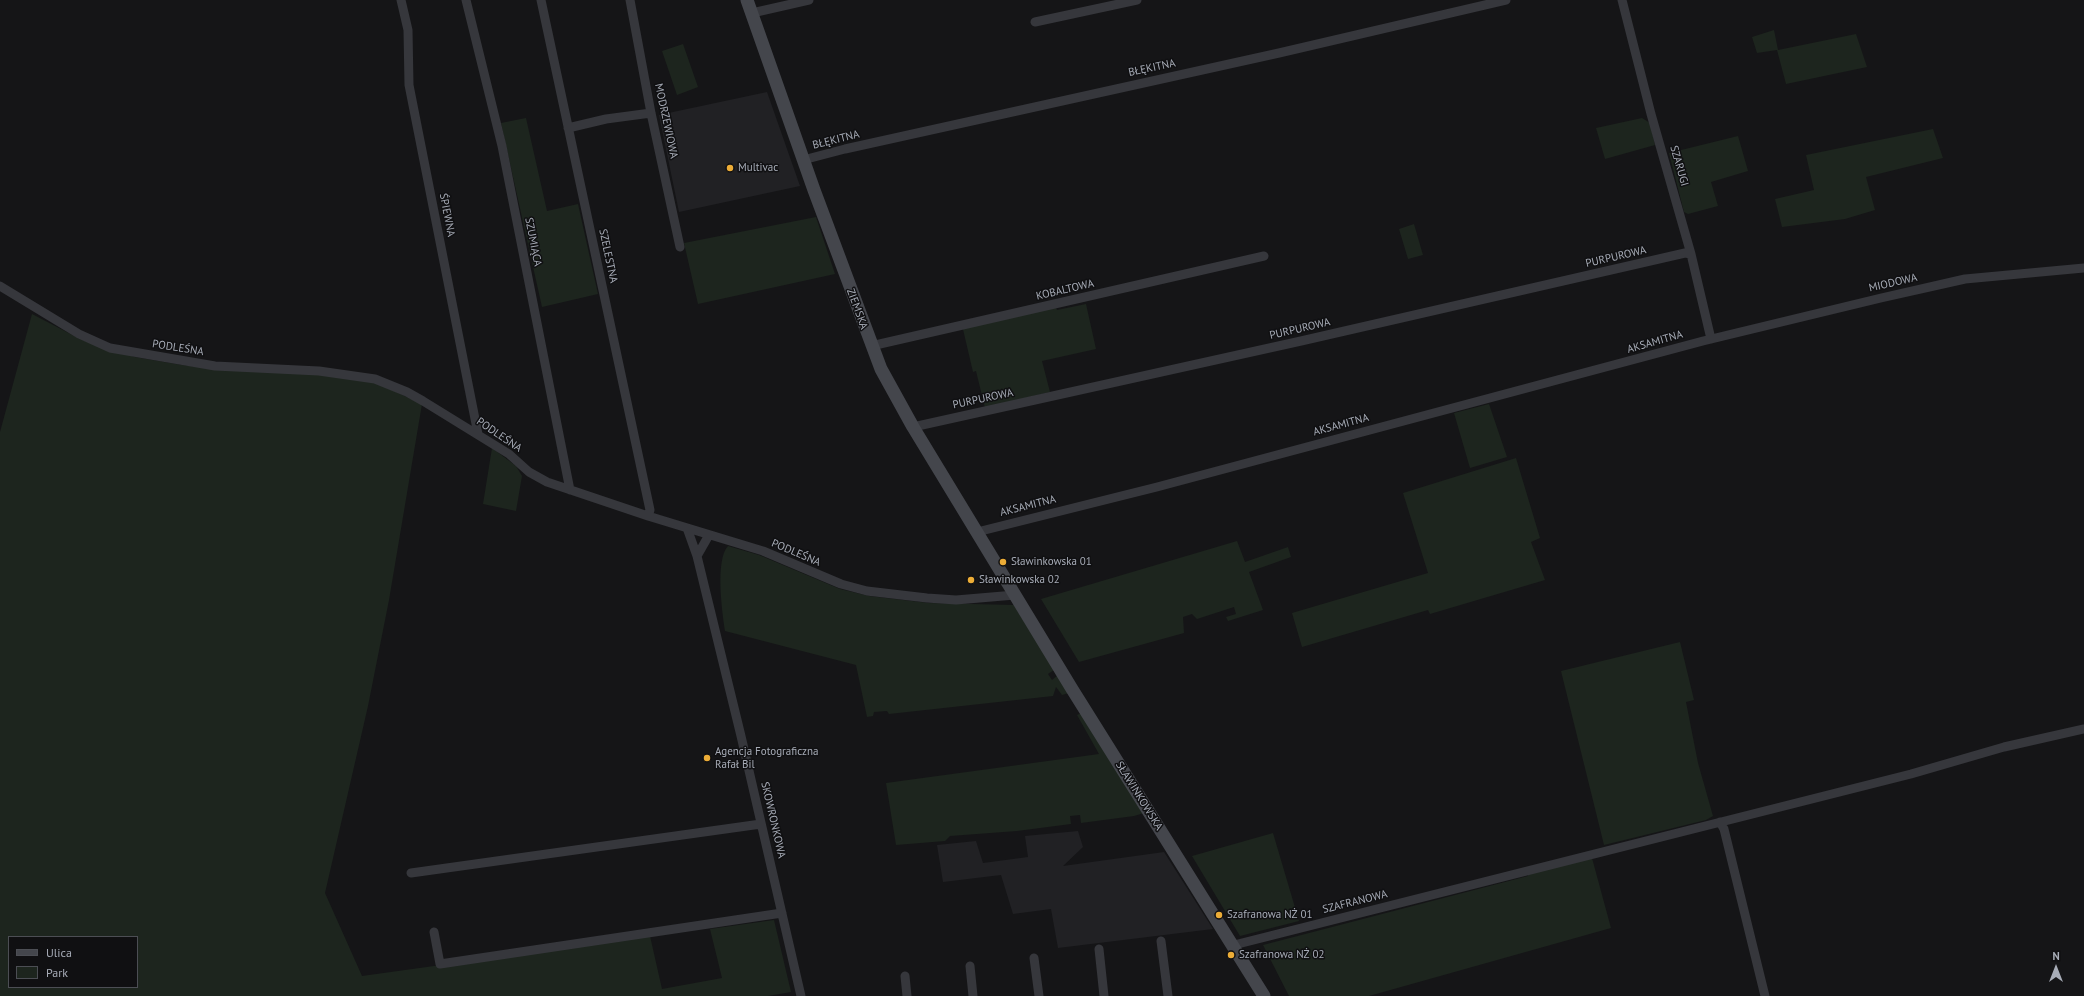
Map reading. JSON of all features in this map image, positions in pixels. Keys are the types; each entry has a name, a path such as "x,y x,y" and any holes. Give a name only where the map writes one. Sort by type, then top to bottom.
{"street":[{"name":"ŚPIEWNA","path":"401,0 408,30 408,85 478,434"},
{"name":"SZUMIĄCA","path":"466,0 502,146 570,490"},
{"name":"SZELESTNA","path":"541,0 631,417 650,510 648,516"},
{"name":"MODRZEWIOWA","path":"630,0 651,113 680,247"},
{"name":"ZIEMSKA","path":"747,0 870,346 893,393 1015,595"},
{"path":"752,13 809,0"},
{"path":"1035,22 1137,0"},
{"name":"BŁĘKITNA","path":"804,160 845,149 1279,53 1506,0"},
{"name":"SZARUGI","path":"1622,0 1650,114 1691,254 1711,339"},
{"path":"568,128 606,118 651,113"},
{"name":"PURPUROWA","path":"913,427 1301,341 1685,253 1691,254"},
{"name":"KOBALTOWA","path":"870,346 1264,256"},
{"name":"MIODOWA","path":"1711,339 1965,279 2084,268"},
{"name":"PODLEŚNA","path":"0,286 78,334 110,348 215,366 319,370 375,379 407,392 478,434 509,454 529,472 547,482 648,516 763,551 841,584 867,591 918,598 956,600 1015,595"},
{"name":"AKSAMITNA","path":"977,532 1157,487 1711,339"},
{"name":"SKOWRONKOWA","path":"687,528 697,556 801,996"},
{"path":"697,556 709,535"},
{"name":"SŁAWINKOWSKA","path":"1015,595 1149,814 1234,945 1264,996"},
{"name":"SZAFRANOWA","path":"1234,945 1911,774 2004,747 2084,729"},
{"path":"1720,822 1724,830 1765,996"},
{"path":"411,874 761,824"},
{"path":"434,932 440,964 782,913"},
{"path":"1161,941 1168,996"},
{"path":"1099,949 1104,996"},
{"path":"1034,958 1038,996"},
{"path":"970,966 973,996"},
{"path":"905,976 907,996"}],"shaded area":[{"path":"767,92 800,186 679,212 659,115"},
{"path":"1078,831 1083,847 1063,866 1164,852 1213,929 1058,948 1051,909 1013,914 1001,875 943,882 937,845 976,841 983,863 1028,857 1025,836"}],"green space":[{"path":"1774,30 1778,50 1856,34 1867,67 1786,84 1777,50 1757,53 1752,37"},
{"path":"683,44 698,87 677,95 662,51"},
{"path":"526,118 547,211 578,204 598,294 542,307 501,123"},
{"path":"1642,118 1650,123 1655,145 1605,159 1596,128"},
{"path":"1933,129 1943,158 1866,177 1875,210 1845,219 1782,227 1775,199 1814,190 1806,155"},
{"path":"1738,136 1748,171 1711,182 1718,206 1688,214 1684,212 1669,153"},
{"path":"816,217 835,274 698,304 684,243"},
{"path":"1414,224 1423,255 1408,259 1399,229"},
{"path":"1086,304 1096,349 1042,361 1050,392 985,408 976,371 973,372 962,325 1055,305 1057,310"},
{"path":"32,314 82,340 135,357 182,365 228,370 319,373 377,383 422,404 389,600 368,706 325,893 362,976 650,936 662,989 722,978 710,929 774,920 791,992 768,996 0,996 0,432"},
{"path":"1489,404 1507,457 1470,468 1454,413"},
{"path":"492,448 516,466 522,476 516,511 483,504"},
{"path":"1516,458 1540,538 1531,542 1545,580 1430,614 1428,610 1302,647 1292,613 1428,573 1403,493"},
{"path":"1237,541 1245,562 1288,547 1291,557 1249,572 1263,610 1228,621 1226,617 1236,614 1234,607 1197,619 1192,614 1183,617 1184,633 1079,662 1041,599"},
{"path":"728,546 759,555 840,589 869,596 929,603 1014,605 1054,670 1048,674 1052,680 1058,675 1069,693 1062,695 1056,687 1053,696 889,714 887,711 874,712 873,716 867,717 856,665 725,631 720,586 722,562 724,553"},
{"path":"1680,642 1694,700 1686,702 1698,763 1713,816 1706,820 1604,845 1561,671"},
{"path":"1084,712 1144,813 1134,816 1081,823 1080,815 1070,816 1071,824 1017,831 950,836 945,841 896,845 886,783 1099,754 1077,715"},
{"path":"1273,833 1299,921 1240,936 1192,856"},
{"path":"1592,858 1611,928 1369,996 1289,996 1263,945 1528,876 1528,873"}],"place":[{"name":"Multivac","path":"730,168"},
{"name":"Sławinkowska 01","path":"1003,562"},
{"name":"Sławinkowska 02","path":"971,580"},
{"name":"Agencja Fotograficzna Rafał Bil","path":"707,758"},
{"name":"Szafranowa NŻ 01","path":"1219,915"},
{"name":"Szafranowa NŻ 02","path":"1231,955"}]}
